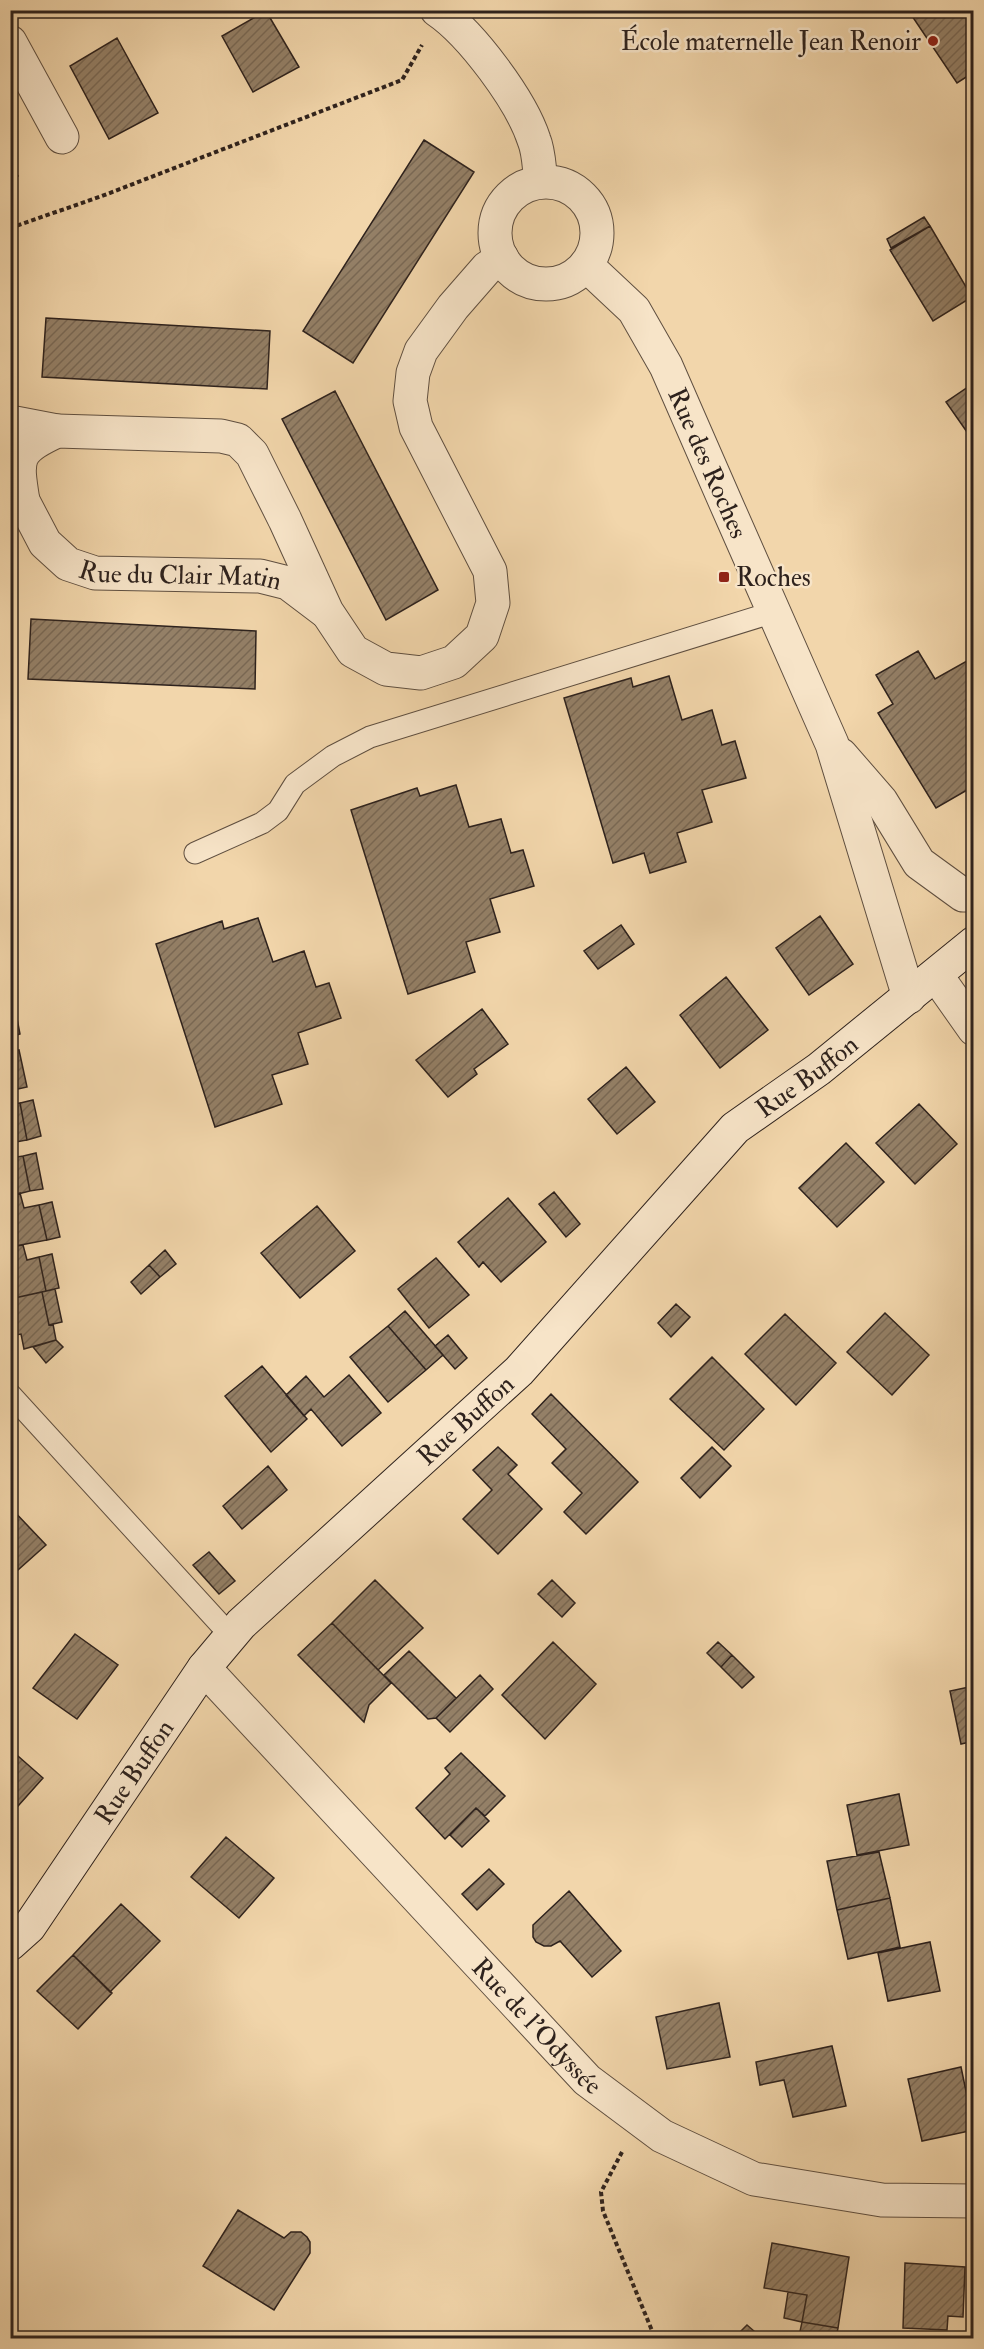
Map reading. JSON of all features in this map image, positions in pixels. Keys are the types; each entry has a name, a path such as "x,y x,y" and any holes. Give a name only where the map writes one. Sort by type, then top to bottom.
{"street":[{"path":"438,12 482,53 515,100 535,140 541,181"},
{"path":"10,42 62,137"},
{"path":"541,181 558,183 574,189 587,201 595,216 598,233 595,250 586,265 573,276 558,282 542,284 519,276 512,271 502,258 495,243 495,225 501,209 511,196 525,186 541,181"},
{"name":"Rue du Clair Matin","path":"10,422 57,431 220,436 238,440 252,454 327,612 353,651 386,669 421,673 454,662 482,636 493,603 490,571 416,427 410,401 413,373 421,351 453,307 487,268 502,258"},
{"name":"Rue des Roches","path":"586,265 634,310 666,366 832,744 909,997"},
{"name":"Rue du Clair Matin","path":"57,431 34,441 23,452 18,468 17,489 45,543 68,564 95,573 260,576 288,583 327,612"},
{"name":"Rue des Roches","path":"832,744 881,801 919,863 963,895 974,895"},
{"name":"Rue Buffon","path":"10,1944 29,1927 204,1668 241,1624 519,1371 735,1128 819,1069 974,943"},
{"path":"936,975 974,1029"},
{"name":"Rue de l'Odyssée","path":"204,1668 587,2080 662,2136 754,2179 882,2200 974,2200"}],"lane":[{"path":"195,853 262,823 278,811 295,783 333,756 370,737 774,612"},
{"path":"10,1394 231,1636"}],"path":[{"path":"10,228 102,196 402,80 438,12"},
{"path":"641,2121 609,2174 601,2192 603,2211 655,2338"}],"building":[{"path":"908,10 974,10 974,72 957,83"},
{"path":"266,11 299,67 253,92 222,36"},
{"path":"117,38 158,113 109,139 70,66"},
{"path":"424,140 474,172 353,363 303,331"},
{"path":"10,163 18,176 10,180"},
{"path":"924,217 930,226 891,248 887,239"},
{"path":"930,226 972,297 933,321 890,250"},
{"path":"46,318 270,331 267,389 42,377"},
{"path":"974,383 974,442 946,402"},
{"path":"335,391 438,590 386,620 282,419"},
{"path":"31,619 256,631 255,689 28,679"},
{"path":"918,651 935,679 974,657 974,786 936,808 878,713 893,704 876,675"},
{"path":"669,676 682,720 712,710 722,745 735,741 746,778 702,790 712,822 677,833 686,862 650,873 644,853 613,863 564,698 631,678 633,687"},
{"path":"456,785 469,827 501,819 511,853 523,850 534,886 490,899 500,932 466,942 475,972 408,994 351,810 417,788 420,796"},
{"path":"820,916 853,964 809,995 776,948"},
{"path":"258,918 273,962 304,951 316,987 329,983 341,1018 298,1033 308,1064 272,1075 282,1104 215,1127 156,944 222,921 224,929"},
{"path":"621,925 634,944 598,969 584,951"},
{"path":"726,977 768,1030 720,1068 680,1015"},
{"path":"10,998 13,998 20,1034 10,1037"},
{"path":"482,1009 508,1044 474,1069 477,1074 448,1097 416,1060"},
{"path":"19,1050 27,1087 13,1090 10,1075 10,1052"},
{"path":"626,1067 655,1102 617,1134 588,1099"},
{"path":"33,1100 41,1136 27,1140 20,1103"},
{"path":"20,1103 27,1140 10,1143 10,1105"},
{"path":"919,1104 957,1144 915,1184 876,1143"},
{"path":"846,1143 884,1182 837,1227 799,1188"},
{"path":"36,1153 43,1189 30,1191 23,1156"},
{"path":"23,1156 30,1191 10,1196 10,1158"},
{"path":"554,1192 580,1224 566,1237 539,1204"},
{"path":"20,1193 24,1208 39,1205 47,1240 10,1247 10,1196"},
{"path":"508,1198 546,1242 501,1282 483,1262 479,1267 458,1242"},
{"path":"52,1202 60,1237 47,1240 39,1205"},
{"path":"317,1206 355,1251 300,1298 261,1253"},
{"path":"23,1245 27,1260 39,1257 46,1291 10,1299 10,1247"},
{"path":"165,1250 176,1264 160,1277 149,1265"},
{"path":"52,1254 59,1288 46,1291 39,1257"},
{"path":"436,1258 469,1295 429,1328 398,1289"},
{"path":"149,1265 160,1277 141,1294 131,1282"},
{"path":"55,1289 62,1322 49,1325 42,1292"},
{"path":"42,1292 49,1325 53,1324 56,1340 24,1349 21,1334 10,1336 10,1299"},
{"path":"676,1304 690,1317 671,1337 658,1323"},
{"path":"405,1311 443,1355 426,1370 388,1326"},
{"path":"885,1313 929,1355 892,1395 847,1352"},
{"path":"785,1314 836,1363 796,1405 745,1354"},
{"path":"388,1326 426,1370 388,1402 350,1357"},
{"path":"448,1335 467,1358 455,1369 435,1346"},
{"path":"56,1340 63,1347 46,1363 33,1347"},
{"path":"712,1357 764,1409 724,1450 670,1399"},
{"path":"262,1366 307,1419 271,1452 225,1396"},
{"path":"349,1375 381,1413 342,1446 311,1409 304,1416 286,1395 306,1376 324,1397"},
{"path":"551,1394 638,1482 586,1534 564,1512 582,1493 552,1463 566,1449 532,1414"},
{"path":"498,1447 517,1465 508,1474 542,1509 498,1554 463,1519 492,1490 473,1470"},
{"path":"712,1447 731,1466 700,1498 681,1478"},
{"path":"268,1466 287,1490 242,1529 223,1506"},
{"path":"10,1507 46,1545 10,1577"},
{"path":"209,1552 235,1581 219,1594 193,1565"},
{"path":"375,1580 423,1628 378,1670 332,1623"},
{"path":"552,1580 575,1603 562,1617 538,1594"},
{"path":"332,1623 391,1683 369,1705 364,1722 298,1655"},
{"path":"75,1634 118,1665 77,1719 33,1688"},
{"path":"553,1642 596,1684 545,1739 502,1695"},
{"path":"718,1642 732,1655 721,1667 707,1653"},
{"path":"409,1651 456,1698 436,1718 428,1719 384,1675"},
{"path":"732,1655 754,1677 742,1688 721,1667"},
{"path":"480,1675 493,1689 450,1732 436,1718"},
{"path":"974,1686 974,1741 961,1744 950,1691"},
{"path":"10,1749 43,1778 10,1815"},
{"path":"461,1753 505,1796 485,1816 476,1808 445,1839 416,1808 450,1774 445,1768"},
{"path":"899,1794 909,1845 857,1855 847,1805"},
{"path":"476,1808 489,1821 462,1847 450,1835"},
{"path":"226,1837 274,1878 239,1918 191,1877"},
{"path":"879,1852 890,1898 837,1910 827,1861"},
{"path":"489,1869 504,1884 477,1910 462,1894"},
{"path":"569,1891 621,1951 592,1977 560,1941 551,1946 544,1946 536,1942 533,1937 533,1925"},
{"path":"890,1898 900,1947 848,1959 837,1910"},
{"path":"121,1904 160,1941 110,1992 73,1955"},
{"path":"930,1942 940,1991 888,2001 878,1953"},
{"path":"73,1955 112,1993 78,2029 37,1991"},
{"path":"719,2003 730,2057 667,2069 656,2017"},
{"path":"832,2046 846,2106 793,2117 784,2080 760,2085 756,2062"},
{"path":"961,2067 974,2130 922,2141 908,2079"},
{"path":"238,2210 284,2238 291,2232 301,2232 310,2242 310,2253 274,2310 203,2266"},
{"path":"772,2243 849,2257 838,2328 802,2322 807,2295 764,2288"},
{"path":"905,2263 965,2267 963,2317 948,2316 947,2330 903,2328"},
{"path":"788,2292 807,2295 802,2322 784,2318"},
{"path":"802,2322 838,2328 836,2338 803,2338 799,2336"},
{"path":"747,2325 762,2338 734,2338"}],"place":[{"name":"École maternelle Jean Renoir","path":"933,41"},
{"name":"Roches","path":"724,577"}]}
